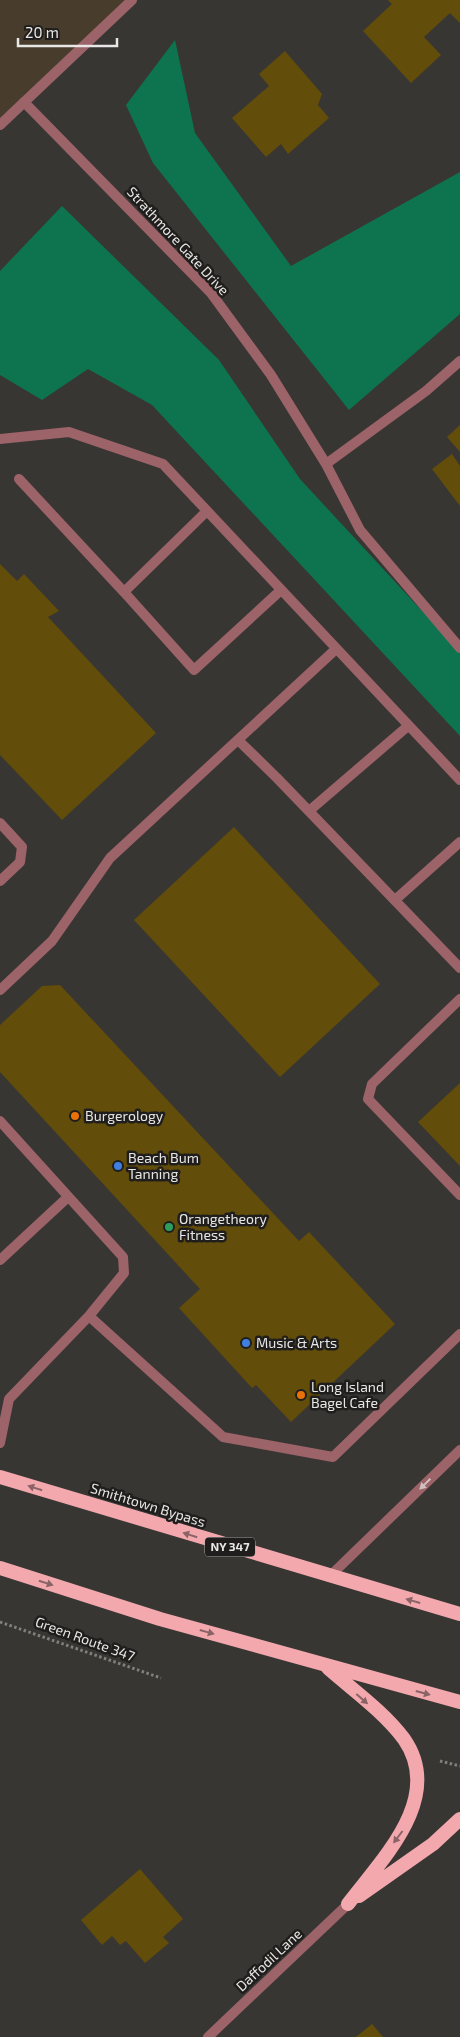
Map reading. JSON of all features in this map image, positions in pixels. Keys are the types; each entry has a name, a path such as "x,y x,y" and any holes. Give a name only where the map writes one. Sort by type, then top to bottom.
{"highway":[{"name":"Smithtown Bypass","path":"0,1477 329,1577 460,1614"},
{"path":"0,1568 160,1619 460,1702"},
{"path":"325,1666 389,1722 404,1739 412,1755 416,1775 416,1794 404,1829 348,1904"},
{"path":"348,1904 433,1844 460,1820"}],"street":[{"path":"0,125 132,0"},
{"name":"Strathmore Gate Drive","path":"24,102 211,293 271,375 326,464 360,530 460,648"},
{"path":"326,464 426,391 460,362"},
{"path":"0,439 69,432 163,464 460,780"},
{"path":"19,479 194,670 281,590"},
{"path":"124,592 207,511"},
{"path":"0,990 52,941 110,858 336,649"},
{"path":"309,811 408,726"},
{"path":"238,740 460,968"},
{"path":"0,823 22,847 20,862 0,881"},
{"path":"395,900 460,842"},
{"path":"460,998 372,1084 368,1099 460,1195"},
{"path":"0,1121 123,1257 124,1273 89,1316 9,1399 0,1443"},
{"path":"0,1260 68,1197"},
{"path":"89,1316 224,1437 333,1457 460,1334"},
{"path":"329,1577 460,1450"},
{"name":"Daffodil Lane","path":"208,2037 348,1904"}],"path":[{"name":"Green Route 347","path":"0,1622 161,1678"},
{"path":"434,1760 460,1766"}],"shaded area":[{"path":"0,0 132,0 0,125"}],"green space":[{"path":"175,40 195,133 291,266 460,172 460,314 349,410 153,163 126,105"},
{"path":"62,206 219,360 300,479 460,652 460,736 152,405 88,369 42,400 0,375 0,271"}],"building":[{"path":"388,0 460,0 460,23 450,13 424,37 441,55 411,83 363,31 392,4"},
{"path":"285,51 322,94 318,105 329,118 288,154 281,144 266,157 232,118 269,86 259,74"},
{"path":"460,425 460,452 447,437"},
{"path":"452,454 460,466 460,506 432,469"},
{"path":"0,564 17,581 24,574 59,611 48,617 156,733 62,820 0,755"},
{"path":"234,827 380,984 280,1077 134,920"},
{"path":"60,985 299,1241 309,1232 395,1324 291,1422 256,1385 252,1388 179,1308 200,1289 0,1072 0,1025 42,986"},
{"path":"460,1083 460,1166 418,1122"},
{"path":"140,1869 183,1919 163,1937 169,1943 145,1963 126,1941 120,1945 112,1936 102,1945 81,1920"},
{"path":"372,2024 383,2037 356,2037"}],"place":[{"name":"Burgerology","path":"75,1116"},
{"name":"Beach Bum Tanning","path":"118,1166"},
{"name":"Orangetheory Fitness","path":"169,1227"},
{"name":"Music & Arts","path":"246,1343"},
{"name":"Long Island Bagel Cafe","path":"301,1395"}]}
